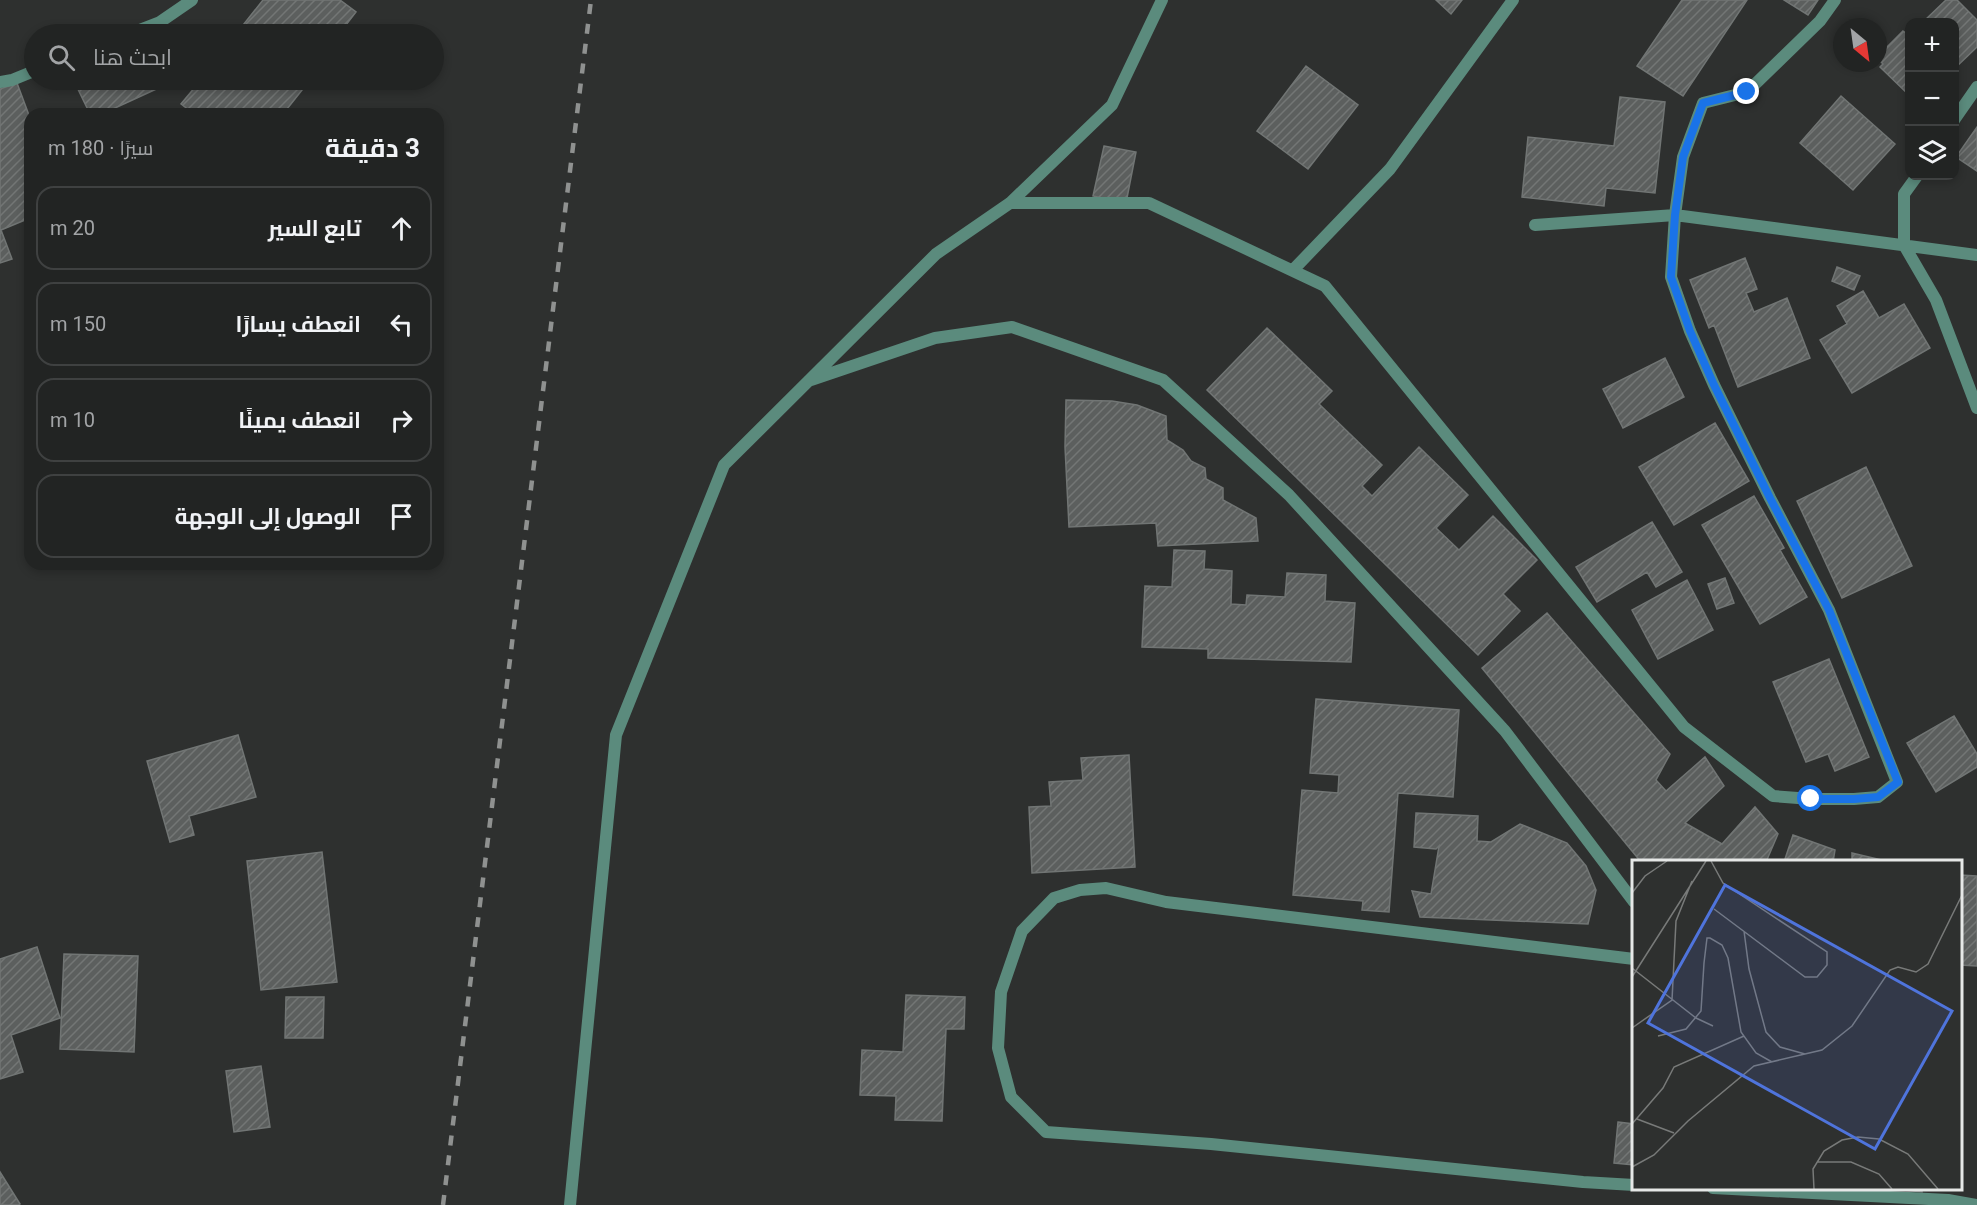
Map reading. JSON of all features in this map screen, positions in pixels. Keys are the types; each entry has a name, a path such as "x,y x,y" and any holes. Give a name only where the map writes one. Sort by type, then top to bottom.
{"street":[{"path":"155,24 192,0"},
{"path":"570,1205 616,735 724,465 936,254 1010,203 1112,105 1162,0"},
{"path":"1293,270 1390,170 1513,0"},
{"path":"1010,203 1149,203 1325,286 1684,727 1773,796 1811,799 1878,797 1898,782 1834,621 1714,385 1690,331 1671,277 1675,215 1683,157 1703,103 1747,92 1820,21 1834,0"},
{"path":"0,82 24,75"},
{"path":"1959,113 1977,87"},
{"path":"1914,180 1904,194 1904,245 1936,300 1977,408"},
{"path":"1535,225 1675,215 1977,255"},
{"path":"807,382 935,338 1012,327 1163,380 1289,495 1505,731 1632,899"},
{"path":"1632,959 1166,902 1106,888 1080,890 1054,898 1022,931 1001,992 998,1048 1011,1097 1046,1132 1211,1144 1583,1182 1632,1185"},
{"path":"1752,1190 1948,1200 1977,1205"}],"building":[{"path":"263,0 340,0 356,12 347,24 244,24"},
{"path":"1436,0 1462,0 1451,14"},
{"path":"1682,0 1747,0 1683,96 1637,66"},
{"path":"1784,0 1818,0 1808,15"},
{"path":"1946,0 1957,0 1977,20 1977,47 1959,64 1959,18 1927,18"},
{"path":"1903,31 1905,32 1905,91 1885,72 1887,72 1887,47"},
{"path":"1306,66 1358,105 1308,169 1257,131"},
{"path":"17,83 26,108 24,108 24,220 1,230 12,259 0,263 0,89"},
{"path":"78,90 154,90 115,108 87,108"},
{"path":"193,90 302,90 288,108 186,108 181,104"},
{"path":"1841,96 1895,144 1853,190 1800,143"},
{"path":"1620,97 1665,102 1655,193 1606,188 1604,206 1522,197 1528,137 1614,146"},
{"path":"1977,127 1977,171 1959,159 1959,153"},
{"path":"1104,146 1136,152 1126,203 1093,196"},
{"path":"1745,258 1757,289 1746,293 1754,312 1787,298 1810,358 1738,387 1714,325 1709,328 1690,280"},
{"path":"1837,267 1860,276 1854,290 1832,281"},
{"path":"1863,291 1879,318 1904,304 1930,348 1852,393 1820,340 1847,324 1837,306"},
{"path":"1267,328 1332,391 1319,404 1382,465 1362,486 1372,496 1419,447 1468,495 1436,528 1459,550 1493,516 1537,560 1503,594 1520,611 1478,655 1207,390"},
{"path":"1665,358 1684,397 1623,428 1603,389"},
{"path":"1066,400 1112,401 1137,405 1166,416 1167,440 1183,450 1191,461 1205,468 1206,479 1223,488 1223,500 1256,518 1258,541 1158,546 1156,523 1069,527 1065,447"},
{"path":"1715,423 1749,481 1674,525 1639,467"},
{"path":"1866,467 1912,566 1842,598 1797,501"},
{"path":"1754,496 1784,548 1780,550 1807,597 1760,624 1702,525"},
{"path":"1652,522 1682,572 1656,587 1647,572 1597,602 1576,567"},
{"path":"1174,550 1205,551 1204,569 1232,571 1231,604 1246,605 1247,595 1285,597 1287,573 1326,575 1325,601 1355,603 1351,662 1208,658 1208,649 1142,647 1145,586 1172,587"},
{"path":"1725,578 1734,603 1717,609 1708,584"},
{"path":"1687,580 1713,630 1658,659 1632,610"},
{"path":"1547,613 1670,754 1656,780 1666,791 1705,757 1724,786 1685,823 1722,844 1755,807 1778,834 1767,860 1639,860 1482,668"},
{"path":"1829,659 1869,757 1835,771 1828,754 1806,762 1773,682"},
{"path":"1316,699 1459,710 1453,797 1398,793 1389,912 1362,910 1363,901 1293,895 1302,790 1338,793 1339,775 1310,773"},
{"path":"1954,716 1977,754 1977,767 1936,792 1907,743"},
{"path":"238,735 256,797 189,816 194,835 170,842 147,761"},
{"path":"1129,755 1135,867 1032,873 1029,807 1051,806 1049,782 1083,780 1081,758"},
{"path":"1416,813 1478,816 1477,841 1491,842 1520,824 1567,843 1586,866 1596,890 1588,924 1420,917 1412,891 1431,894 1439,846 1436,849 1414,847"},
{"path":"1793,835 1835,850 1833,860 1785,860"},
{"path":"322,852 337,982 261,990 247,861"},
{"path":"1852,853 1882,860 1852,860"},
{"path":"1962,875 1977,876 1977,966 1962,965"},
{"path":"37,947 60,1018 11,1035 23,1072 0,1079 0,959"},
{"path":"64,954 138,956 134,1052 60,1049"},
{"path":"906,995 965,997 964,1029 946,1029 942,1121 895,1120 896,1096 860,1095 862,1050 903,1052"},
{"path":"286,997 324,997 323,1038 285,1038"},
{"path":"261,1066 270,1127 234,1132 226,1071"},
{"path":"1618,1122 1632,1124 1632,1165 1614,1163"},
{"path":"0,1172 20,1204 19,1205 0,1205"}],"railway":[{"path":"443,1205 591,0"}],"route":[{"path":"1747,92 1703,103 1683,157 1675,215 1671,277 1690,331 1714,385 1829,610 1898,782 1878,797 1811,799"}]}
